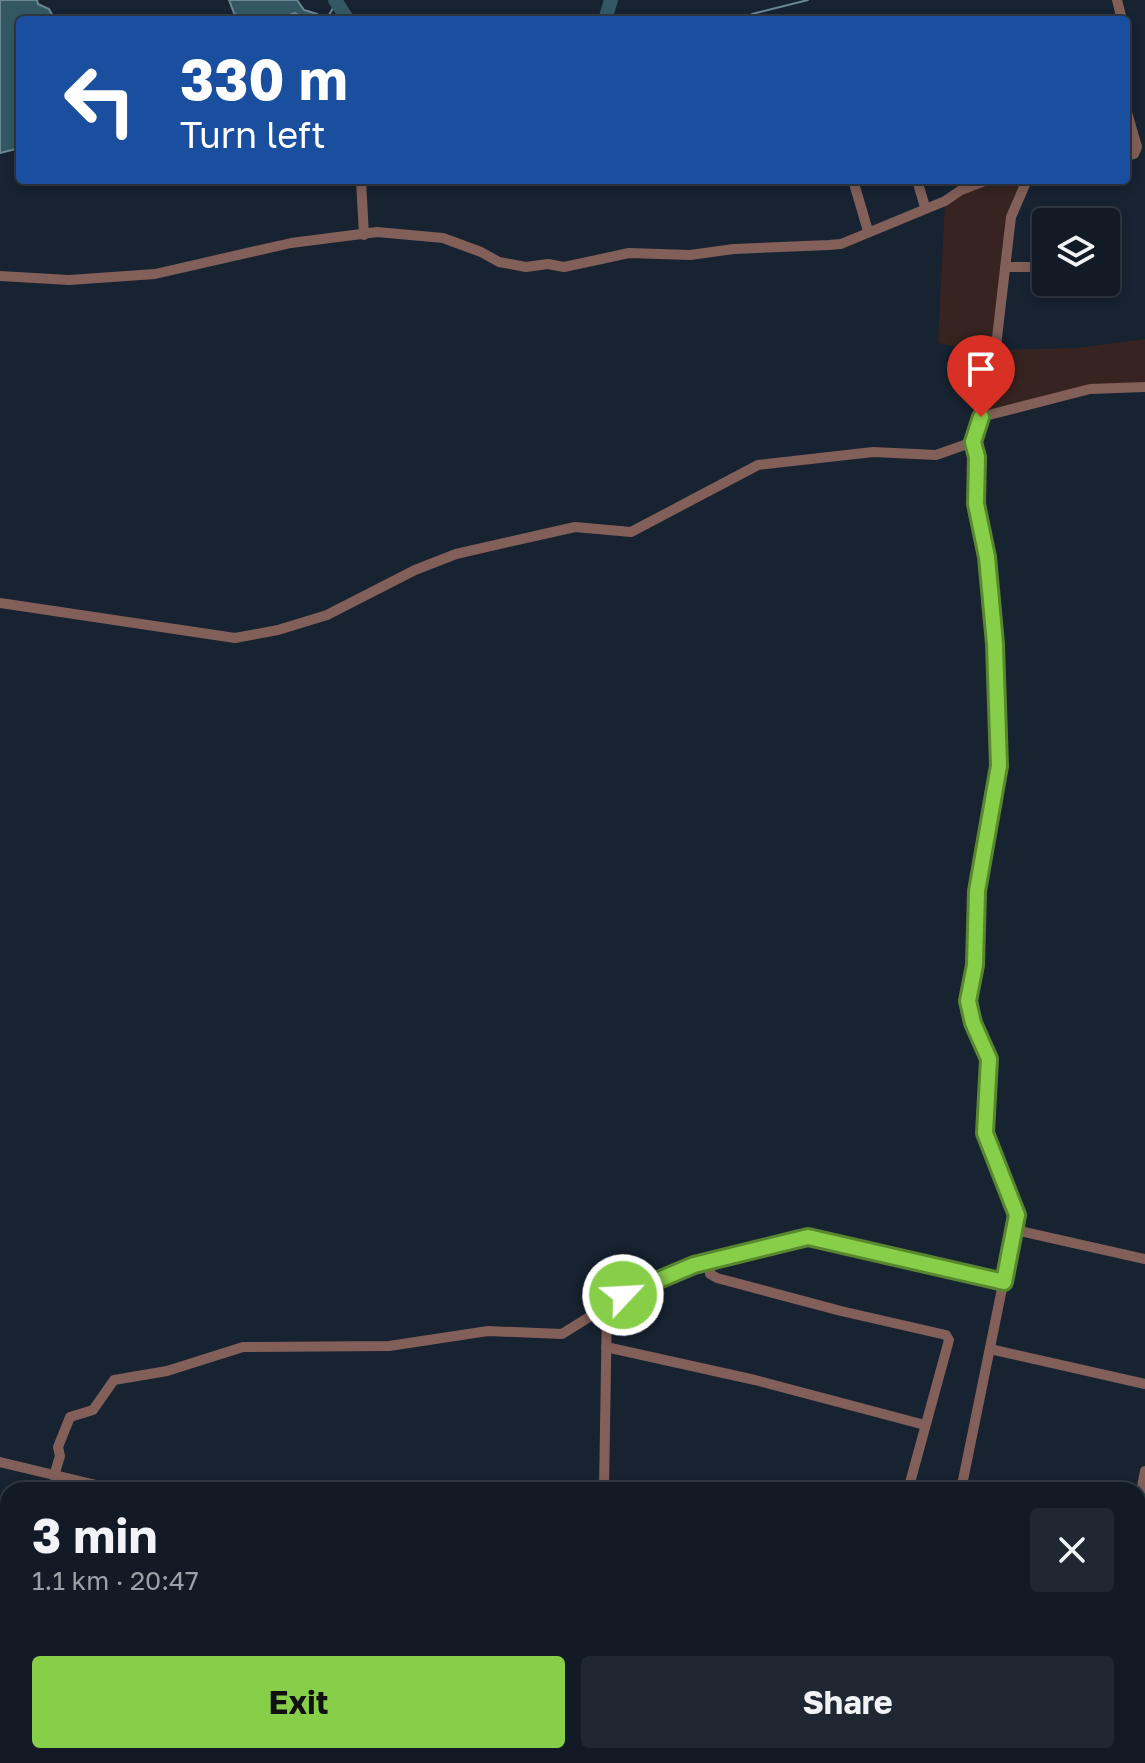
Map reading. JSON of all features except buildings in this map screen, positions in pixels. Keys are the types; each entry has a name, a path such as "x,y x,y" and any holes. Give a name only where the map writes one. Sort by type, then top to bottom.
{"street":[{"path":"1130,123 1137,147 1130,155"},
{"path":"361,184 364,235"},
{"path":"854,184 868,231"},
{"path":"918,184 925,207"},
{"path":"0,276 69,280 155,274 327,236 388,232 426,235 465,245 513,266 564,267 629,253 690,255 734,249 841,244 978,184"},
{"path":"963,1482 1017,1215 985,1133 989,1059 973,1023 968,1001 975,965 977,891 999,766 1000,719 987,557 976,504 977,457 973,442 995,355 1011,217 1025,184"},
{"path":"1005,267 1032,267"},
{"path":"981,417 1090,389 1145,387"},
{"path":"0,603 235,638 278,630 327,615 415,570 456,554 575,527 631,532 758,465 873,452 936,455 973,442"},
{"path":"1015,1230 1145,1259"},
{"path":"54,1476 59,1463 58,1447 70,1417 93,1410 114,1380 167,1371 243,1347 389,1346 488,1331 562,1334 639,1286 710,1260 808,1237 1004,1282"},
{"path":"710,1260 710,1274 717,1278 946,1335 949,1340 910,1482"},
{"path":"604,1482 607,1304"},
{"path":"606,1347 755,1380 925,1425"},
{"path":"990,1349 1145,1384"},
{"path":"0,1462 81,1482"}],"shaded area":[{"path":"979,184 1025,184 1019,195 996,350 1078,348 1145,339 1145,387 1114,389 981,417 995,355 938,343 945,201"}],"water":[{"path":"0,0 37,0 53,16 16,16 16,149 0,153"},
{"path":"229,0 297,0 304,10 317,14 237,16"}],"waterway":[{"path":"335,0 345,16"},
{"path":"606,16 611,0"},
{"path":"750,16 808,0"},
{"path":"328,16 336,3"}],"route":[{"path":"623,1295 694,1265 808,1237 1004,1282 1017,1215 985,1133 989,1059 973,1023 968,1001 975,965 977,891 999,766 1000,719 995,644 987,557 976,504 977,457 973,442 981,417"}]}
